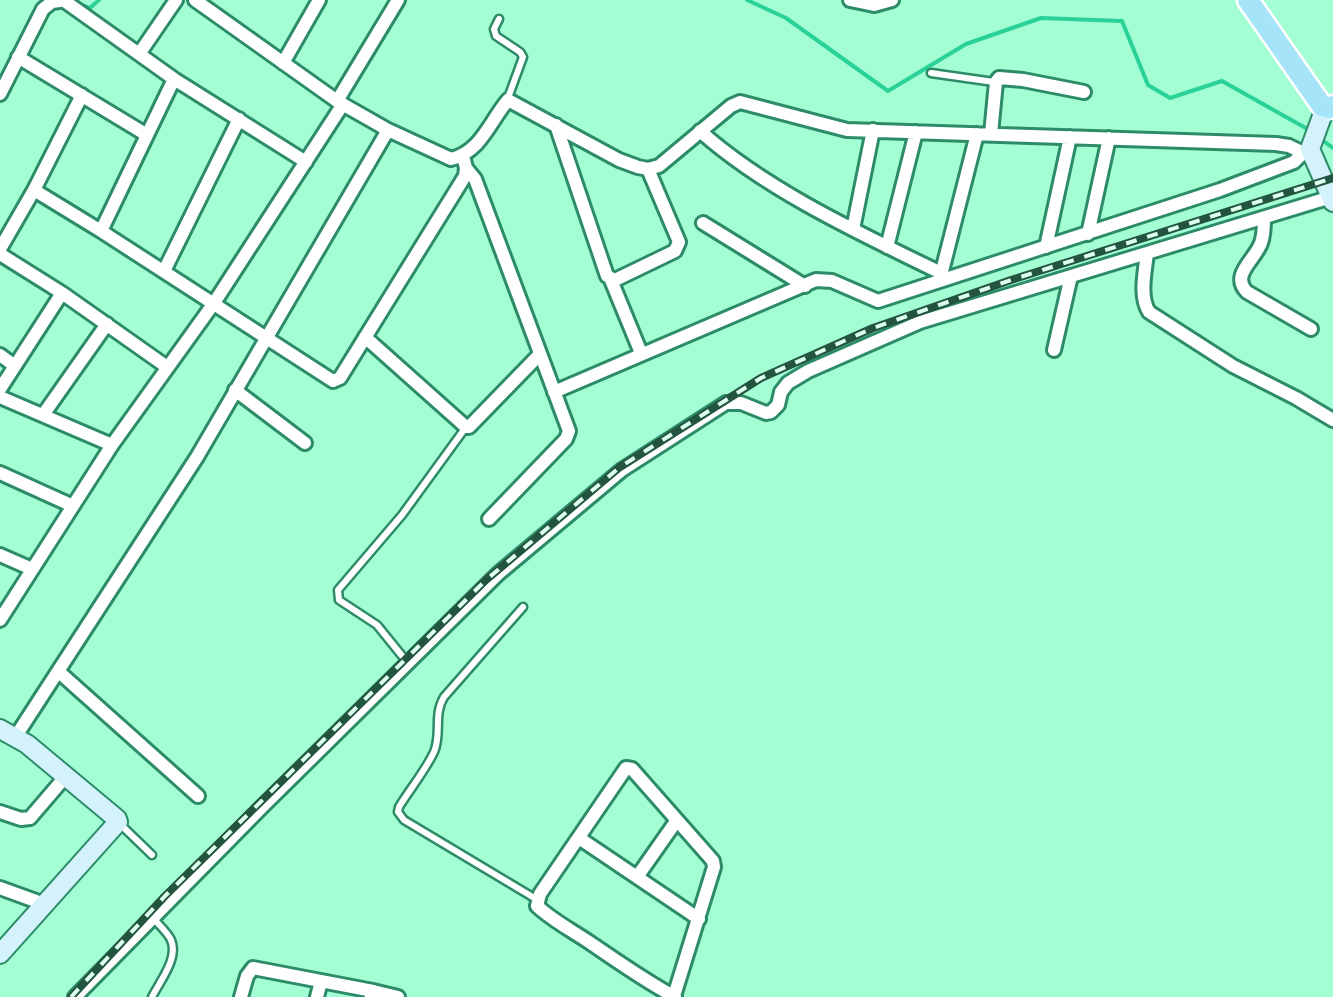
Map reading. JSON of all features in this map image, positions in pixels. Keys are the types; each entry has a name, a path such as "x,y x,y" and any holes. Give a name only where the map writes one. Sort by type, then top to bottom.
{"main road":[{"path":"1248,0 1326,113"}],"street":[{"path":"139,54 176,0"},
{"path":"196,0 340,103 388,130 464,162 473,174 568,435 489,519"},
{"path":"283,63 318,0"},
{"path":"0,620 112,445 214,303 306,162 398,0"},
{"path":"850,0 892,0"},
{"path":"0,94 43,9 52,2 67,1 174,79 306,162"},
{"path":"18,57 147,135"},
{"path":"940,277 999,78 1084,92"},
{"path":"101,231 174,79"},
{"path":"82,96 0,252 168,367"},
{"path":"34,190 333,380 337,380 365,338 465,176 464,162 508,100 638,168 659,166 730,106 740,102 847,130 1276,144 1309,153 1332,200 920,322 784,386 778,405 771,412 726,403 622,470 498,574 76,997"},
{"path":"554,392 816,280 878,300 1220,190 1309,153 1326,113"},
{"path":"164,271 239,120"},
{"path":"556,126 607,276 641,353"},
{"path":"0,954 118,822 66,776 8,733 59,672 197,456 388,130"},
{"path":"853,229 873,130"},
{"path":"700,131 773,185 940,277"},
{"path":"888,247 916,132"},
{"path":"1046,247 1070,137"},
{"path":"1088,234 1109,138"},
{"path":"611,280 676,251 678,246 648,168"},
{"path":"1264,218 1262,242 1242,273 1241,286 1311,329"},
{"path":"703,223 805,286"},
{"path":"1147,253 1144,298 1149,312 1233,366 1333,420"},
{"path":"1054,350 1071,276"},
{"path":"62,293 0,393 112,445"},
{"path":"43,415 107,324"},
{"path":"365,338 466,427 540,354"},
{"path":"0,356 15,366"},
{"path":"235,390 304,443"},
{"path":"0,473 74,506"},
{"path":"0,554 32,569"},
{"path":"59,672 198,796"},
{"path":"629,768 713,861 674,997 537,906 537,900 579,838 629,768"},
{"path":"0,812 30,818 66,776"},
{"path":"636,877 676,820"},
{"path":"579,838 698,919"},
{"path":"0,888 44,904"},
{"path":"241,997 253,968 398,997"},
{"path":"317,997 321,981"}],"lane":[{"path":"500,19 494,28 496,36 523,57 508,100"},
{"path":"931,74 996,82"},
{"path":"408,663 378,626 339,600 338,590 402,515 466,427"},
{"path":"523,607 444,697 436,713 433,753 398,812 404,820 537,900"},
{"path":"118,822 152,855"},
{"path":"152,997 171,961 172,949 171,938 153,918"}],"waterway":[{"path":"82,5 90,8 99,0"},
{"path":"747,0 786,18 888,91 966,44 1041,18 1122,21 1148,85 1170,98 1222,81 1311,131"},
{"path":"1322,140 1333,148"}],"railway":[{"path":"71,997 165,896 486,580 620,467 761,378 873,328 1333,178"}]}
